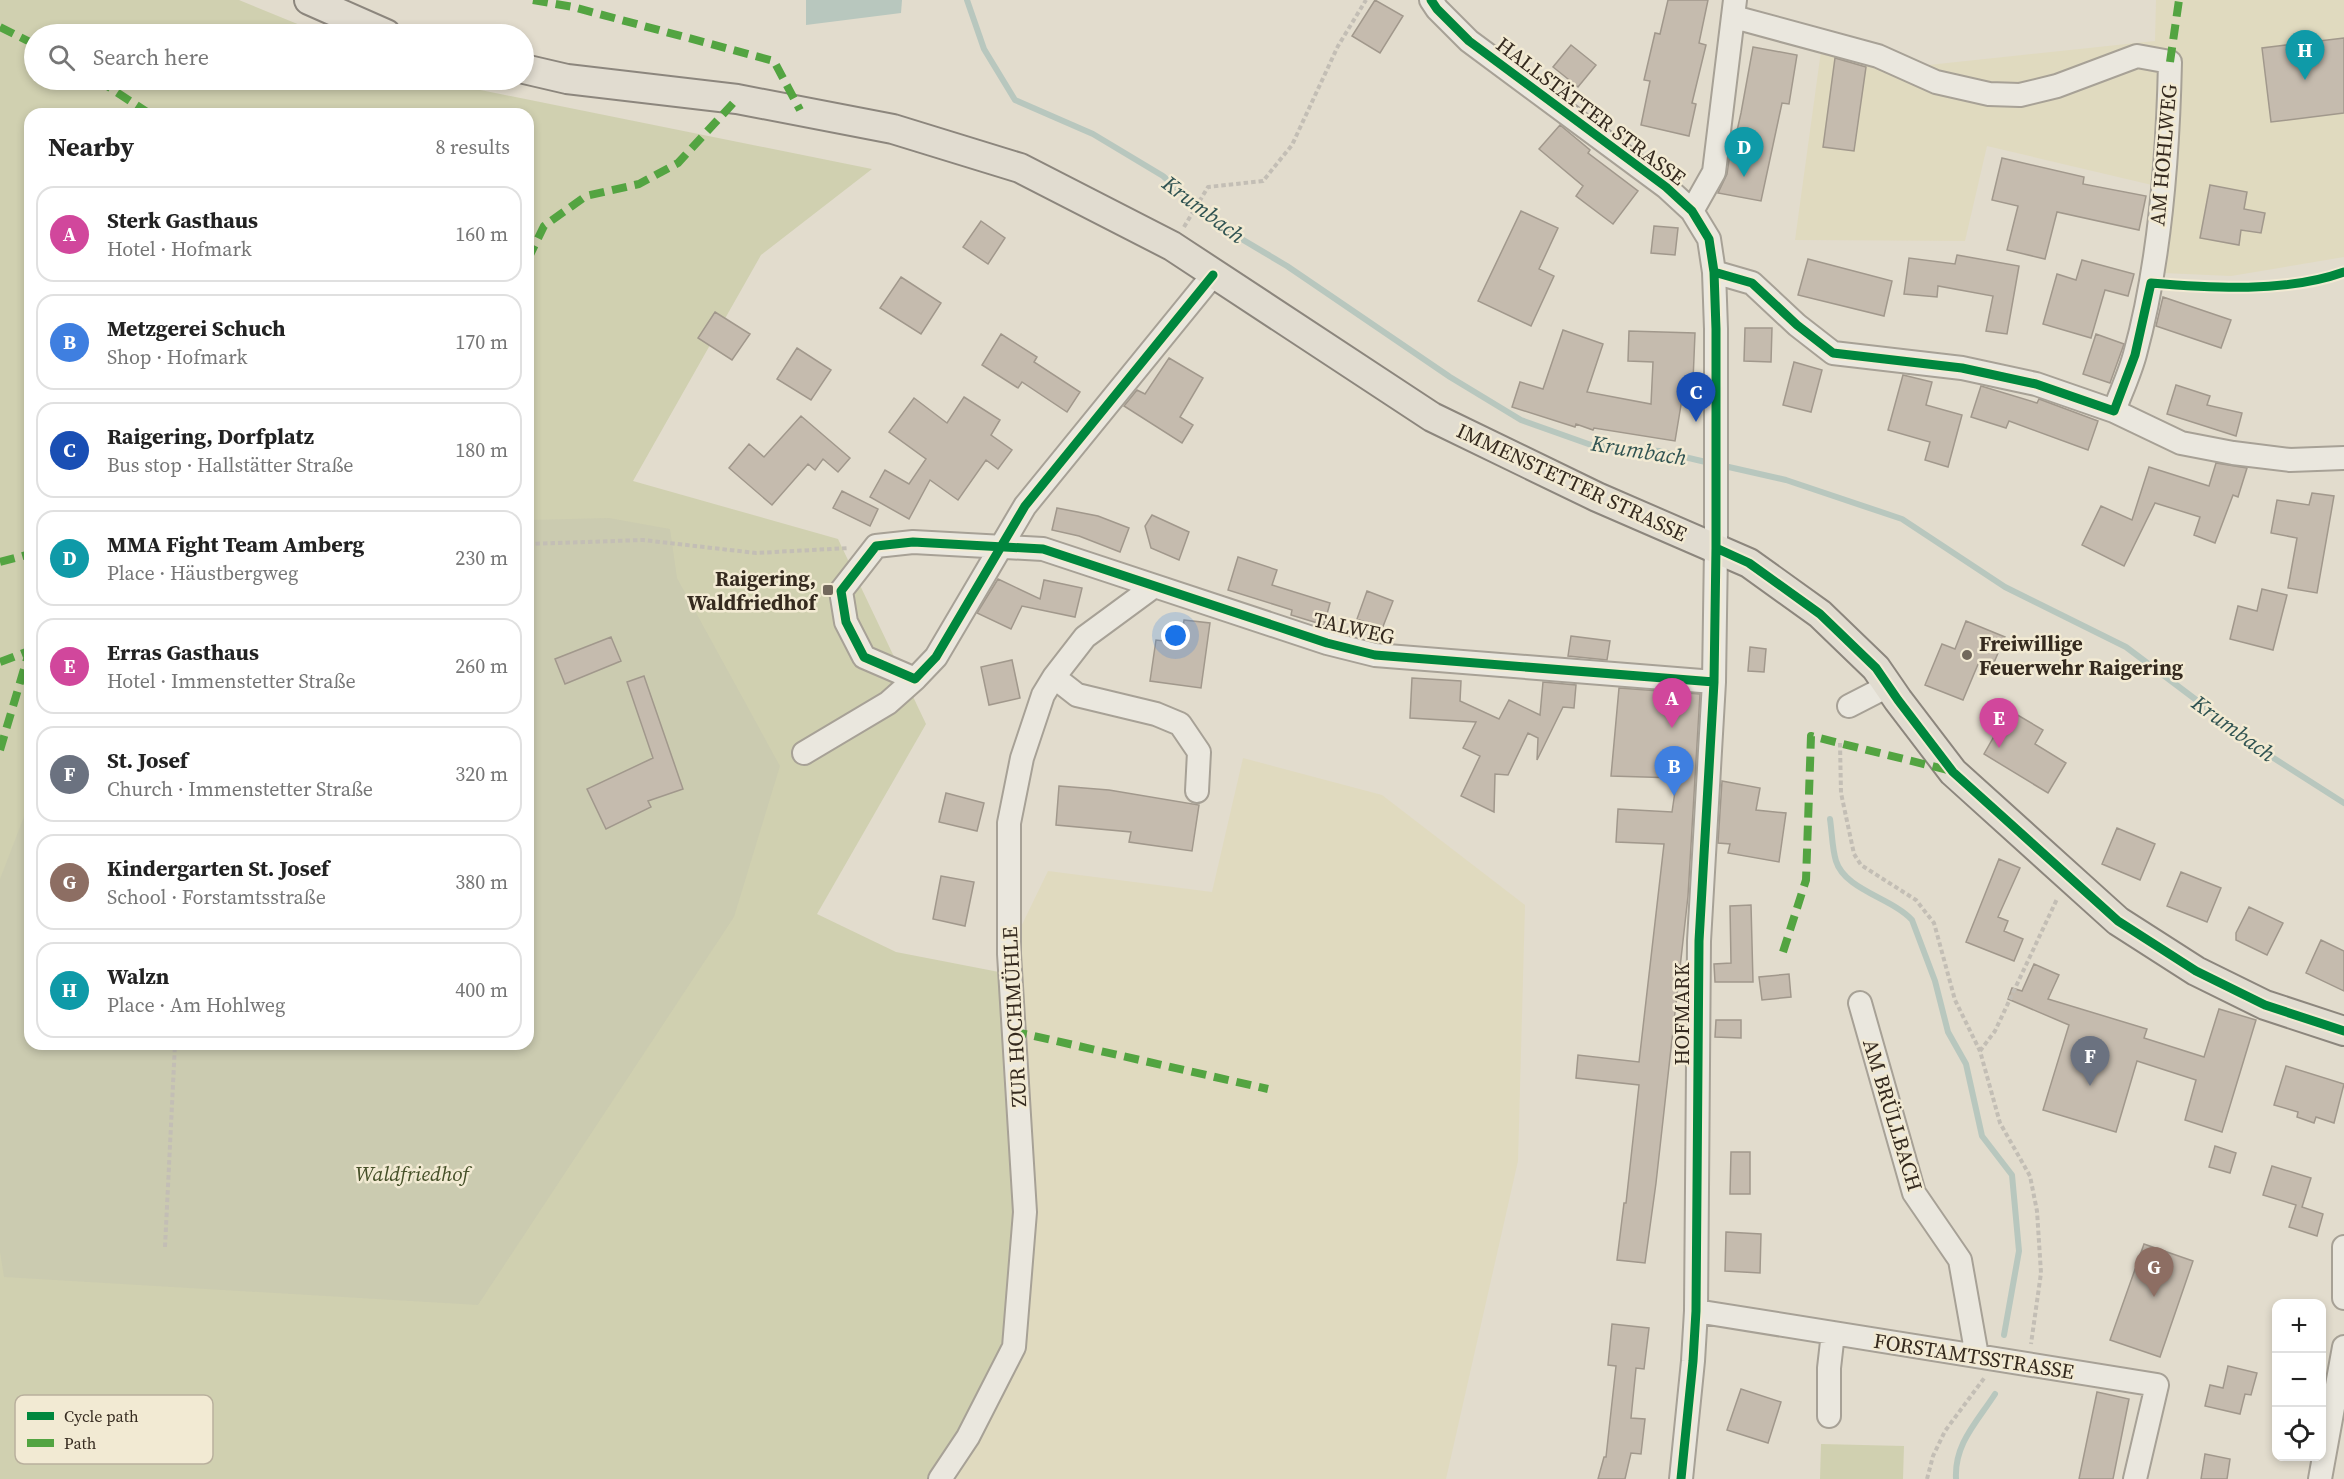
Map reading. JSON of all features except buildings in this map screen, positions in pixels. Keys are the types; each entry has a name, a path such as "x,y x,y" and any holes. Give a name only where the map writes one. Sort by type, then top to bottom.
{"main road":[{"path":"309,0 363,24"},
{"name":"IMMENSTETTER STRASSE","path":"534,71 567,79 737,99 893,129 1020,168 1172,246 1432,417 1597,497 1749,562 1820,614 1876,668 1953,771 2118,921 2196,971 2265,1005 2344,1031"}],"street":[{"name":"HALLSTÄTTER STRASSE","path":"1431,0 1469,41 1666,187 1692,211 1709,239 1714,272 1716,548"},
{"path":"1692,211 1714,172 1735,8"},
{"name":"AM HOHLWEG","path":"1735,8 1878,56 1936,82 1989,94 2020,94 2057,86 2137,56 2170,62 2168,142 2151,283 2135,355 2114,411"},
{"path":"1714,272 1752,283 1797,325 1833,353 1962,368 2036,384 2114,411 2181,443 2233,453 2290,460 2344,458"},
{"path":"804,753 888,703 936,657 1025,506 1213,275"},
{"name":"TALWEG","path":"876,546 913,542 1042,549 1327,643 1375,655 1714,682"},
{"path":"876,546 841,591 846,622 864,657 915,679"},
{"name":"HOFMARK","path":"1681,1479 1696,1311 1699,941 1714,682 1716,548"},
{"name":"ZUR HOCHMÜHLE","path":"940,1479 968,1437 1014,1347 1025,1212 1009,954 1009,823 1022,759 1043,695 1054,677 1085,637 1153,586"},
{"path":"1054,677 1077,695 1156,714 1180,724 1198,752 1197,791"},
{"path":"1849,706 1888,686"},
{"name":"AM BRÜLLBACH","path":"1860,1004 1914,1193 1960,1260 1982,1357"},
{"path":"2344,1247 2344,1299"},
{"name":"FORSTAMTSSTRASSE","path":"1696,1311 2157,1385 2135,1479"},
{"path":"1829,1416 1829,1368 1833,1333"},
{"path":"2320,1479 2341,1384 2344,1347"}],"path":[{"path":"1189,218 1208,187 1263,181 1292,145 1338,46 1366,0"},
{"path":"534,544 643,540 756,553 876,546"},
{"path":"1840,743 1841,793 1854,854 1861,866 1916,900 1928,912 1934,923 1955,1000 1980,1051 2000,1123 2030,1176 2037,1211 2041,1273 2026,1364"},
{"path":"1980,1051 1995,1031 2067,876"},
{"path":"165,1247 176,1050"},
{"path":"1927,1479 1933,1456 1945,1431 1987,1374 1982,1357"}],"shaded area":[{"path":"806,0 902,0 901,13 806,25"},
{"path":"2156,0 2344,0 2344,257 2231,276 2163,273 2152,185 1987,146 1965,241 1795,240 1821,51 1919,66 2155,41"},
{"path":"1243,758 1382,795 1525,905 1518,1161 1446,1479 940,1479 1025,1212 999,972 1048,871 1212,892"}],"green space":[{"path":"0,0 239,0 298,24 24,24 24,90 481,90 872,169 761,255 633,481 838,539 926,724 817,914 896,952 999,972 1012,1031 1025,1212 1014,1347 940,1479 0,1479"},
{"name":"Waldfriedhof","path":"609,518 670,529 677,578 780,766 734,917 478,1305 4,1277 0,1252 0,879 24,817 24,1050 534,1050 534,520"},
{"path":"1821,1444 1904,1446 1903,1479 1820,1479"}],"waterway":[{"name":"Krumbach","path":"967,0 984,49 1015,100 1093,134 1163,176 1218,225 1287,266 1450,377 1521,420 1594,446 1659,451 1710,463"},
{"name":"Krumbach","path":"1720,465 1786,480 1902,519 2005,587 2126,647 2272,757 2344,803"},
{"path":"1830,819 1836,861 1841,871 1859,887 1903,912 1912,920 1935,981 1948,1032 1966,1064 1982,1136 2012,1175 2019,1251 2004,1335"},
{"path":"1956,1479 1956,1466 1963,1444 1995,1394"}],"marked path":[{"path":"533,0 573,7 774,61 800,110"},
{"path":"2170,62 2179,0"},
{"path":"0,27 24,39"},
{"path":"113,90 141,108"},
{"path":"534,247 544,226 586,196 639,184 678,163 737,99"},
{"path":"0,562 24,556"},
{"path":"0,662 24,653"},
{"path":"0,750 24,669"},
{"path":"1783,952 1806,880 1811,736 1952,771"},
{"path":"1012,1031 1268,1089"}],"cycle path":[{"path":"1431,0 1469,41 1666,187 1692,211 1709,239 1714,272 1716,329 1714,682 1699,941 1696,1311 1681,1479"},
{"path":"1714,272 1752,283 1797,325 1833,353 1962,368 2036,384 2114,411 2135,355 2151,283 2223,287 2273,286 2322,279 2344,272"},
{"path":"1213,275 1025,506 936,657 915,679 864,657 846,622 841,591 876,546 913,542 1043,549 1327,643 1375,655 1714,682"},
{"path":"1716,548 1749,563 1820,614 1876,668 1953,772 2118,921 2196,971 2265,1005 2344,1031"}],"place":[{"name":"Walzn","path":"2305,80"},
{"name":"MMA Fight Team Amberg","path":"1744,177"},
{"name":"Raigering, Dorfplatz","path":"1696,422"},
{"name":"Raigering, Waldfriedhof","path":"828,590"},
{"name":"Freiwillige Feuerwehr Raigering","path":"1967,655"},
{"name":"Sterk Gasthaus","path":"1672,728"},
{"name":"Erras Gasthaus","path":"1999,748"},
{"name":"Metzgerei Schuch","path":"1674,796"},
{"name":"St. Josef","path":"2090,1086"},
{"name":"Kindergarten St. Josef","path":"2154,1297"}]}
